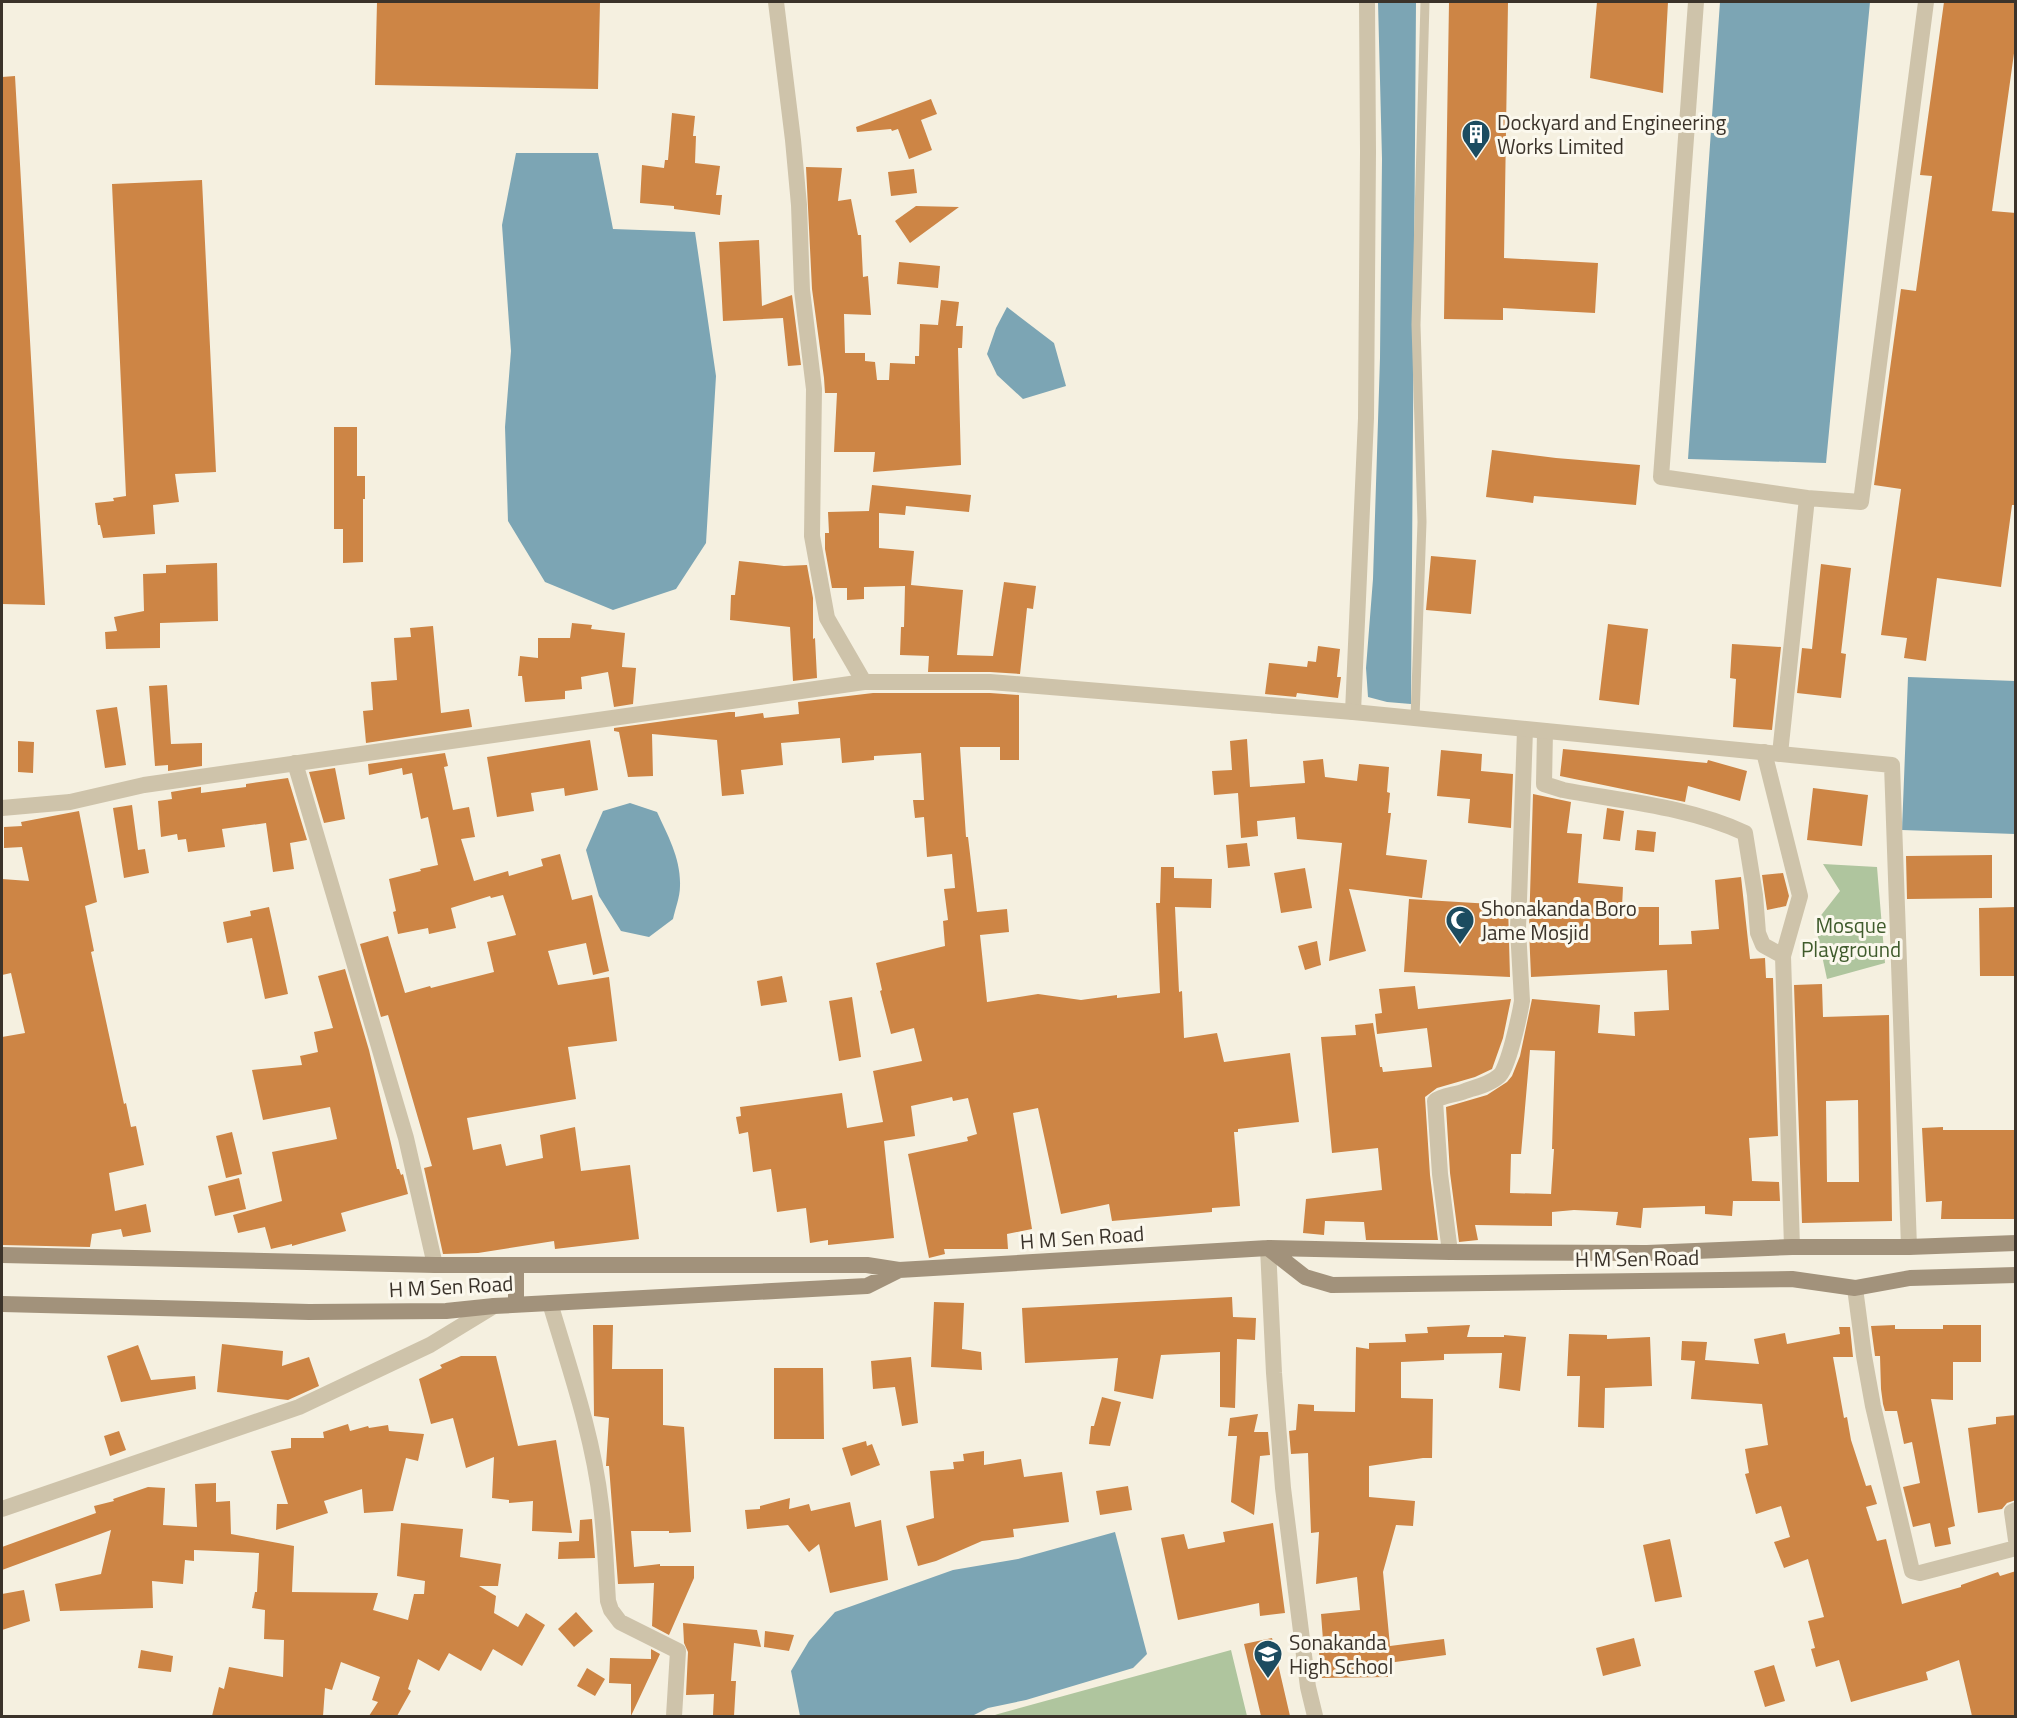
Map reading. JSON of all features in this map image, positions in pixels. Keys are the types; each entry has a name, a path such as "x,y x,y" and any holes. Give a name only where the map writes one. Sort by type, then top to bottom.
{"main road":[{"name":"H M Sen Road","path":"2,1254 435,1265 867,1265 899,1270 1268,1248 1647,1253 1792,1247 1909,1247 2016,1243"},
{"name":"H M Sen Road","path":"1268,1248 1305,1277 1332,1285 1792,1279 1855,1288 1910,1278 2016,1275"},
{"path":"516,1265 516,1305"},
{"name":"H M Sen Road","path":"2,1304 309,1312 446,1311 494,1306 867,1286 899,1270"}],"street":[{"path":"776,2 794,140 802,290 814,388 812,536 827,618 864,682"},
{"path":"1353,712 1366,417 1367,2"},
{"path":"1695,2 1661,477 1807,498 1861,502 1926,2"},
{"path":"1792,1247 1783,956 1800,896 1772,753 1807,498"},
{"path":"2,808 70,802 144,785 864,682 990,682 1353,712 1892,765 1909,1247"},
{"path":"1450,1252 1440,1174 1435,1101 1437,1098 1456,1095 1489,1083 1499,1076 1506,1065 1520,1012 1522,1001 1518,917 1525,730"},
{"path":"1545,731 1544,784 1563,790 1687,813 1722,822 1745,833 1755,895 1758,933 1763,945 1783,956"},
{"path":"295,763 406,1138 435,1265"},
{"path":"1268,1248 1274,1373 1283,1488 1308,1687 1314,1716"},
{"path":"1855,1288 1873,1406 1912,1571 1920,1573 2016,1548"},
{"path":"550,1303 583,1411 602,1505 608,1601 611,1610 620,1622 678,1651 674,1716"},
{"path":"2,1509 300,1407 430,1345 494,1306"},
{"path":"2016,1510 2012,1512 2016,1540"}],"lane":[{"path":"1415,718 1422,522 1416,325 1425,2"}],"green space":[{"name":"Mosque Playground","path":"1823,864 1877,867 1885,963 1827,979 1815,923 1840,891"},
{"path":"1231,1650 1247,1716 992,1716 998,1714"}],"water":[{"path":"1378,2 1416,2 1411,704 1387,702 1368,697 1366,668 1373,579 1380,358 1382,159"},
{"path":"1720,2 1870,2 1826,463 1688,459"},
{"path":"516,153 598,153 613,229 695,232 716,376 706,543 676,589 613,610 545,582 508,521 505,427 511,351 502,225"},
{"path":"1007,307 1054,343 1066,386 1023,399 997,375 987,354 996,328"},
{"path":"1908,677 2015,681 2015,834 1902,830"},
{"path":"630,803 657,812 673,848 680,876 679,894 673,919 649,937 621,931 599,896 586,850 603,811"},
{"path":"1115,1532 1147,1654 1133,1668 1026,1700 988,1708 972,1716 800,1716 791,1671 809,1641 835,1612 953,1570 1018,1559"}],"building":[{"path":"377,2 600,2 598,89 375,85"},
{"name":"Dockyard and Engineering Works Limited","path":"1449,2 1508,2 1504,258 1598,263 1595,313 1503,308 1503,320 1444,319"},
{"name":"Dockyard and Engineering Works Limited","path":"1597,2 1668,2 1663,93 1590,78"},
{"path":"1944,2 2016,2 2016,39 1992,211 2016,213 2016,505 2012,505 2001,587 1937,578 1926,661 1904,658 1907,638 1881,635 1901,489 1874,485 1901,289 1916,291 1932,176 1920,175"},
{"path":"15,76 45,605 2,604 2,77"},
{"path":"931,99 937,114 921,120 932,150 909,159 898,129 857,132 856,127"},
{"path":"672,113 695,116 693,136 696,136 695,163 720,166 716,195 722,195 720,215 674,209 674,206 640,203 642,165 664,168 665,160 668,160"},
{"path":"806,167 842,168 838,201 851,199 858,235 861,235 863,277 868,276 871,315 844,314 845,353 865,353 865,361 875,362 877,380 889,380 890,363 915,364 915,356 919,356 920,324 938,325 941,300 959,302 956,326 963,326 962,348 958,348 961,465 873,472 875,452 834,452 837,393 825,393 812,289"},
{"path":"914,169 917,193 891,196 888,172"},
{"path":"202,180 216,472 175,474 179,502 153,505 155,534 103,538 100,525 98,525 95,503 114,501 113,498 126,496 112,184"},
{"path":"916,206 959,207 910,243 895,221"},
{"path":"759,240 762,306 792,295 801,365 788,366 783,318 723,321 719,242"},
{"path":"899,262 940,266 938,288 897,284"},
{"path":"334,427 357,427 357,476 365,476 363,562 343,563 343,529 334,529"},
{"path":"1492,450 1640,465 1636,505 1534,496 1533,503 1486,497"},
{"path":"872,485 971,495 969,512 906,506 905,515 879,513 879,548 914,551 911,585 963,590 957,655 993,656 1004,582 1036,586 1033,609 1027,608 1020,674 928,672 929,656 900,655 901,627 904,627 905,586 864,587 864,599 847,600 847,588 832,588 825,549 825,533 829,533 828,512 869,511"},
{"path":"1431,556 1476,560 1471,614 1426,610"},
{"path":"739,561 784,566 807,565 813,598 813,639 815,638 817,678 793,681 790,627 730,620 731,595 735,595"},
{"path":"217,563 218,621 160,623 160,648 106,649 105,632 117,631 114,617 144,611 143,574 166,573 166,565"},
{"path":"1821,564 1851,568 1841,653 1846,654 1841,698 1797,693 1802,648 1812,649"},
{"path":"572,623 592,625 591,629 625,633 622,667 636,668 633,704 614,707 608,672 581,677 582,689 565,691 565,699 525,702 522,676 518,676 520,656 538,658 538,638 570,638"},
{"path":"1608,624 1648,629 1639,705 1599,700"},
{"path":"433,626 441,713 469,709 472,727 366,743 363,711 373,710 371,682 397,680 394,638 411,637 410,628"},
{"path":"1732,644 1781,647 1772,730 1733,727 1736,679 1730,678"},
{"path":"1318,646 1340,649 1337,677 1341,677 1338,698 1297,693 1296,697 1265,694 1269,663 1307,667 1308,661 1316,662"},
{"path":"167,685 171,744 202,743 202,766 168,771 168,765 155,766 149,686"},
{"path":"873,693 1019,695 1019,760 1000,760 1000,747 960,747 966,837 968,837 977,912 1007,909 1009,932 980,935 987,1002 1038,994 1081,1000 1117,995 1117,998 1160,993 1156,903 1160,903 1161,867 1174,867 1174,878 1212,879 1211,908 1175,907 1179,992 1182,991 1184,1038 1217,1033 1224,1062 1290,1053 1299,1122 1238,1129 1238,1132 1234,1132 1240,1206 1212,1208 1212,1212 1112,1221 1109,1204 1061,1214 1038,1108 1013,1113 1032,1229 1007,1234 1008,1249 944,1249 945,1254 929,1258 908,1154 968,1141 967,1137 977,1134 968,1098 953,1101 952,1097 911,1106 915,1136 884,1141 894,1238 828,1245 828,1240 810,1243 806,1208 777,1212 771,1169 753,1172 748,1132 739,1134 736,1117 741,1116 740,1107 842,1093 847,1128 883,1122 873,1071 922,1061 914,1028 891,1034 880,991 882,990 876,963 945,946 943,921 948,920 944,889 955,888 952,854 927,857 924,817 915,818 913,800 924,800 921,753 874,756 874,760 842,763 840,738 781,743 783,765 741,770 744,794 722,796 717,740 652,734 653,776 628,777 619,732 614,731 614,728 729,712 735,712 735,717 763,713 764,718 799,714 798,702"},
{"path":"117,707 126,765 105,768 96,710"},
{"path":"1247,739 1250,787 1305,783 1303,761 1323,759 1325,777 1357,781 1359,764 1389,767 1387,792 1390,793 1388,813 1391,813 1386,855 1427,860 1422,898 1349,889 1366,951 1329,961 1342,843 1297,839 1295,817 1257,821 1258,836 1241,838 1238,793 1214,795 1212,771 1232,770 1230,741"},
{"path":"590,740 598,790 565,796 564,788 531,793 534,811 497,817 487,757"},
{"path":"18,741 34,742 33,773 18,772"},
{"path":"1563,749 1707,763 1708,760 1747,771 1740,801 1688,786 1685,802 1560,776"},
{"path":"1441,750 1482,754 1481,771 1513,774 1511,828 1468,823 1470,799 1437,796"},
{"path":"445,753 448,766 444,767 453,810 469,807 475,837 461,839 474,881 508,871 509,876 543,866 541,859 560,854 572,900 592,895 609,971 593,975 586,943 548,951 558,985 609,977 617,1041 568,1047 576,1099 467,1118 473,1150 501,1144 506,1166 543,1158 540,1135 575,1127 581,1171 630,1165 639,1239 555,1249 554,1241 478,1253 443,1254 424,1168 432,1166 388,1015 381,1017 360,944 388,936 405,993 494,972 487,942 516,935 503,895 491,898 490,896 451,908 456,928 429,934 428,928 398,934 389,879 438,865 428,817 421,819 412,773 403,775 402,768 369,775 368,764"},
{"path":"335,768 345,819 324,823 309,772"},
{"path":"288,778 307,840 290,843 294,869 273,872 266,823 222,829 225,847 188,852 186,839 178,840 177,834 161,837 158,801 172,799 171,792 201,787 201,793"},
{"path":"1813,788 1868,795 1862,846 1807,840"},
{"path":"1533,794 1571,802 1567,833 1582,834 1578,883 1623,887 1622,907 1659,907 1659,945 1692,944 1691,931 1719,929 1715,880 1741,877 1750,959 1765,958 1766,978 1773,978 1778,1136 1749,1138 1752,1181 1779,1182 1780,1201 1733,1201 1732,1216 1705,1214 1705,1206 1643,1208 1641,1228 1616,1225 1618,1212 1574,1210 1552,1212 1552,1226 1475,1225 1478,1240 1459,1242 1450,1173 1446,1107 1487,1095 1512,1076 1520,1056 1532,999 1600,1005 1598,1033 1635,1036 1634,1012 1669,1010 1667,970 1531,977 1529,929","holes":["1530,1050 1555,1051 1551,1194 1510,1193 1511,1154 1521,1154"]},
{"path":"132,805 138,850 145,849 149,873 124,878 113,808"},
{"path":"1607,808 1624,811 1620,841 1603,839"},
{"path":"79,811 97,902 85,906 94,951 91,952 124,1104 126,1103 131,1127 136,1126 144,1165 109,1173 115,1211 146,1204 151,1232 123,1237 121,1229 92,1234 90,1247 2,1245 2,1037 25,1033 11,973 2,975 2,879 29,881 22,847 4,848 4,827 22,826 21,822"},
{"path":"1637,830 1656,832 1654,852 1635,850"},
{"path":"1247,843 1250,866 1228,868 1226,845"},
{"path":"1992,855 1992,898 1907,899 1906,856"},
{"path":"1305,868 1312,908 1281,913 1274,873"},
{"path":"1783,873 1789,896 1786,906 1767,910 1762,875"},
{"path":"1409,899 1508,905 1510,977 1404,972"},
{"path":"269,907 288,994 265,999 252,938 227,943 223,922 251,916 250,911"},
{"path":"2016,907 2016,976 1980,976 1979,908"},
{"path":"1317,941 1321,965 1305,970 1298,946"},
{"path":"345,969 369,1050 397,1169 401,1175 403,1174 408,1194 341,1213 346,1231 292,1246 292,1244 271,1249 265,1227 238,1233 233,1215 282,1201 272,1152 337,1139 330,1107 263,1120 252,1070 302,1065 300,1056 318,1052 314,1032 333,1028 318,976"},
{"path":"782,976 787,1002 761,1006 757,981"},
{"path":"1822,984 1823,1017 1889,1015 1892,1221 1802,1223 1794,985","holes":["1858,1100 1859,1182 1827,1182 1826,1101"]},
{"path":"1415,986 1418,1009 1511,999 1503,1038 1492,1069 1475,1077 1437,1088 1425,1097 1430,1175 1438,1240 1366,1240 1364,1222 1325,1221 1324,1235 1303,1233 1306,1199 1382,1190 1378,1148 1332,1153 1321,1037 1356,1035 1355,1025 1373,1023 1380,1067 1383,1072 1432,1067 1427,1028 1377,1034 1375,1014 1382,1013 1379,989"},
{"path":"852,997 861,1057 839,1061 829,1001"},
{"path":"1943,1127 1943,1130 2016,1130 2016,1219 1941,1219 1942,1201 1926,1202 1922,1128"},
{"path":"232,1132 242,1174 226,1178 216,1136"},
{"path":"239,1178 246,1209 215,1216 208,1186"},
{"path":"1232,1297 1233,1317 1256,1318 1255,1340 1237,1339 1235,1408 1220,1407 1220,1352 1161,1355 1153,1399 1114,1391 1118,1358 1025,1363 1022,1308"},
{"path":"934,1302 964,1303 962,1349 981,1352 982,1370 931,1367"},
{"path":"593,1325 613,1325 612,1369 663,1369 663,1425 684,1427 691,1532 631,1531 634,1567 660,1564 660,1566 694,1566 694,1578 669,1635 652,1626 654,1583 618,1584 609,1466 606,1466 609,1418 594,1416"},
{"path":"1470,1325 1467,1337 1504,1337 1504,1335 1526,1337 1520,1391 1499,1388 1502,1353 1444,1354 1444,1360 1401,1362 1401,1398 1433,1399 1432,1458 1369,1466 1369,1497 1415,1501 1413,1526 1396,1525 1383,1572 1390,1646 1444,1639 1446,1655 1388,1663 1388,1677 1322,1678 1319,1653 1324,1653 1321,1614 1360,1610 1357,1577 1316,1584 1319,1532 1311,1533 1308,1453 1291,1454 1289,1431 1296,1430 1298,1404 1314,1405 1314,1411 1355,1412 1356,1347 1369,1349 1369,1343 1406,1342 1405,1334 1428,1333 1427,1327"},
{"path":"1895,1325 1895,1329 1943,1329 1943,1325 1981,1325 1981,1362 1953,1362 1953,1400 1931,1399 1955,1526 1948,1528 1951,1544 1935,1547 1930,1523 1913,1527 1903,1487 1920,1483 1912,1442 1904,1444 1897,1411 1885,1411 1881,1389 1880,1356 1875,1356 1871,1326"},
{"path":"1839,1327 1850,1327 1853,1357 1833,1357 1844,1418 1847,1417 1851,1440 1866,1486 1871,1485 1877,1504 1866,1507 1877,1541 1886,1539 1902,1604 1961,1587 1961,1585 1998,1572 2000,1576 2016,1571 2016,1716 1972,1716 1959,1660 1926,1672 1928,1680 1851,1702 1839,1660 1816,1667 1811,1649 1815,1648 1808,1621 1824,1617 1808,1559 1784,1568 1774,1542 1790,1537 1781,1506 1756,1514 1745,1474 1749,1473 1745,1449 1768,1445 1762,1404 1691,1399 1695,1361 1681,1360 1682,1341 1707,1342 1705,1360 1759,1364 1754,1339 1785,1333 1787,1344 1840,1334"},
{"path":"1569,1334 1607,1335 1607,1339 1650,1337 1652,1386 1605,1388 1604,1428 1578,1427 1580,1376 1567,1376"},
{"path":"222,1344 283,1351 282,1366 309,1357 319,1386 288,1400 217,1392"},
{"path":"138,1345 151,1380 195,1376 196,1389 121,1402 107,1356"},
{"path":"461,1356 496,1356 518,1446 556,1440 572,1533 532,1531 533,1501 509,1503 509,1500 492,1498 494,1457 466,1468 453,1418 431,1424 419,1379 442,1368 440,1365"},
{"path":"911,1357 918,1423 902,1426 895,1387 873,1389 871,1361"},
{"path":"774,1368 823,1368 824,1439 774,1439"},
{"path":"1102,1397 1121,1402 1110,1446 1089,1444 1091,1426 1094,1426"},
{"path":"1258,1414 1254,1432 1268,1432 1270,1455 1260,1456 1254,1515 1231,1502 1237,1436 1228,1436 1230,1418"},
{"path":"2016,1415 2016,1500 2007,1503 2002,1509 1978,1513 1968,1428 1996,1424 1996,1417"},
{"path":"348,1424 350,1431 368,1426 369,1428 388,1425 389,1431 424,1434 418,1461 406,1458 393,1511 364,1513 362,1489 324,1501 328,1513 276,1530 277,1504 288,1504 271,1451 291,1448 291,1438 324,1438 323,1432"},
{"path":"119,1431 126,1450 110,1456 104,1436"},
{"path":"866,1441 867,1446 872,1444 880,1465 851,1476 842,1448"},
{"path":"984,1451 984,1465 1021,1459 1024,1477 1062,1472 1069,1522 1013,1529 1014,1537 982,1541 936,1561 918,1566 906,1526 934,1518 930,1471 954,1469 953,1462 964,1461 963,1454"},
{"path":"216,1483 216,1502 230,1501 231,1534 294,1546 292,1592 378,1593 373,1610 408,1620 414,1594 424,1594 425,1581 397,1576 401,1523 463,1529 460,1557 501,1564 498,1586 479,1586 496,1596 494,1613 518,1627 526,1613 545,1625 522,1666 493,1649 481,1671 449,1653 439,1671 418,1659 408,1689 411,1691 397,1716 369,1716 378,1702 372,1700 380,1677 341,1662 332,1690 325,1688 323,1716 212,1716 219,1687 224,1689 229,1667 283,1677 284,1640 264,1639 265,1610 252,1608 255,1592 257,1592 259,1553 194,1550 194,1561 185,1560 183,1584 152,1581 153,1608 60,1611 55,1584 101,1574 111,1530 2,1570 2,1547 96,1513 94,1506 114,1501 113,1499 148,1487 165,1488 163,1525 197,1527 195,1484"},
{"path":"1128,1486 1132,1510 1100,1515 1096,1491"},
{"path":"790,1498 789,1509 809,1504 811,1511 850,1502 855,1527 881,1520 888,1580 830,1593 819,1544 809,1552 788,1525 747,1529 745,1510 760,1509 760,1506"},
{"path":"592,1519 595,1558 558,1559 559,1542 579,1541 580,1520"},
{"path":"1273,1523 1285,1613 1260,1616 1259,1603 1178,1620 1161,1538 1184,1534 1188,1549 1225,1542 1223,1532"},
{"path":"1670,1539 1682,1597 1655,1602 1643,1545"},
{"path":"24,1590 30,1621 2,1630 2,1594"},
{"path":"576,1612 593,1631 574,1647 558,1629"},
{"path":"683,1623 757,1630 761,1647 734,1643 731,1681 736,1681 734,1716 713,1715 714,1694 686,1695 688,1652 684,1643"},
{"path":"765,1631 794,1635 789,1651 764,1647"},
{"path":"1272,1638 1290,1716 1261,1716 1244,1644"},
{"path":"1634,1638 1641,1666 1603,1676 1596,1648"},
{"path":"651,1649 660,1654 631,1716 631,1684 609,1683 610,1658 651,1659"},
{"path":"141,1650 173,1656 171,1672 138,1668"},
{"path":"1774,1665 1785,1701 1765,1707 1754,1671"},
{"path":"587,1668 605,1679 595,1696 577,1686"}],"place":[{"name":"Dockyard and Engineering Works Limited","path":"1476,160"},
{"name":"Shonakanda Boro Jame Mosjid","path":"1460,946"},
{"name":"Sonakanda High School","path":"1268,1680"}]}
